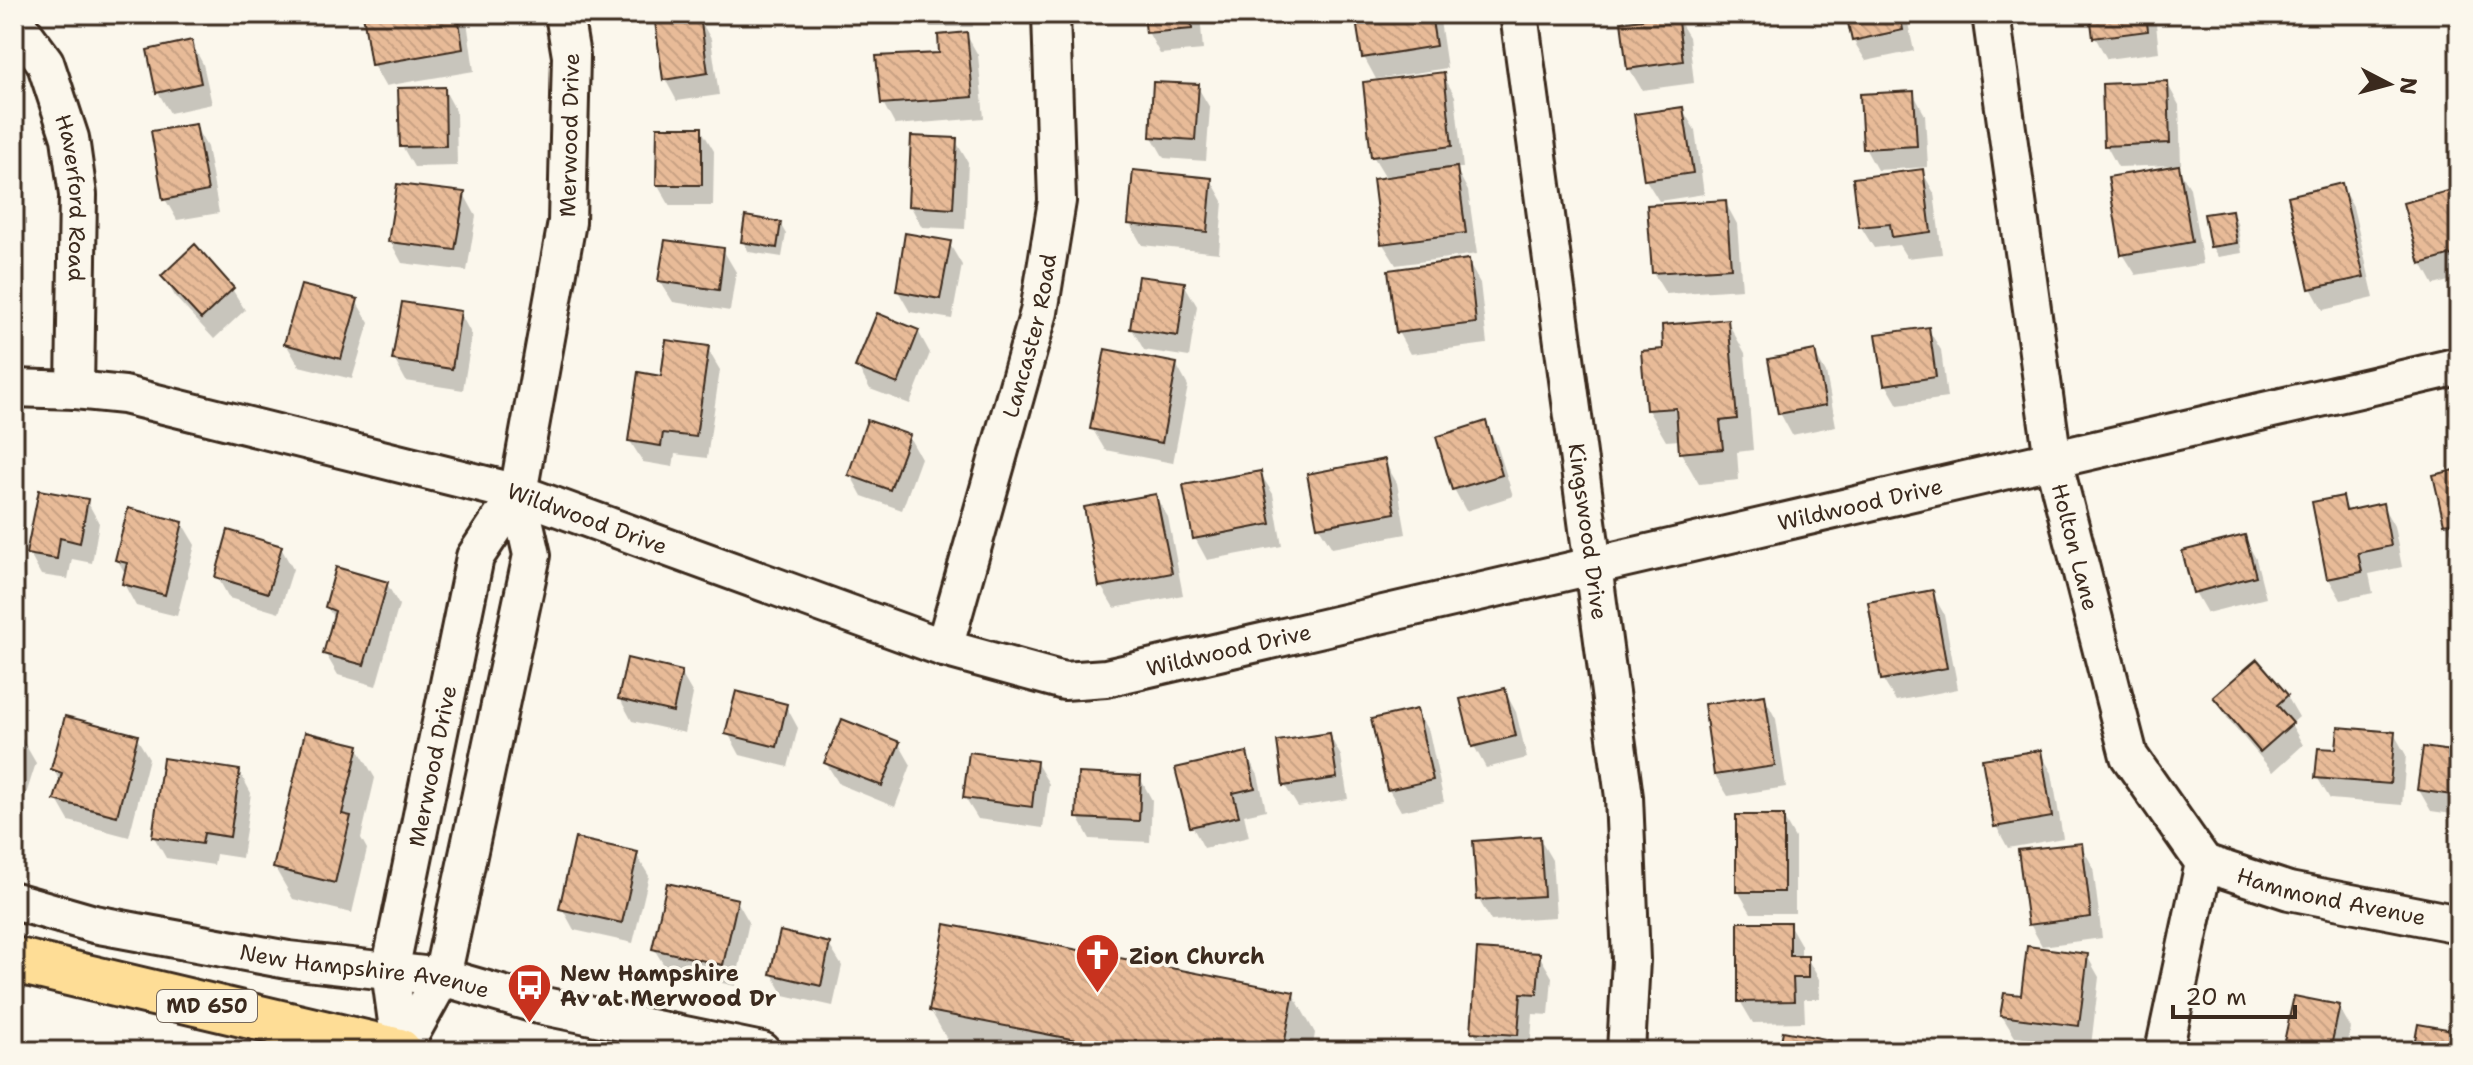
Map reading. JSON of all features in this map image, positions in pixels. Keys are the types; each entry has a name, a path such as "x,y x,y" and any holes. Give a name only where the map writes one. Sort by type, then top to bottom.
{"main road":[{"name":"MD 650","path":"14,960 400,1051"}],"street":[{"name":"Merwood Drive","path":"400,1051 442,977 532,555 518,493 567,222 571,56 564,14"},
{"name":"Lancaster Road","path":"944,648 1039,312 1057,201 1051,14"},
{"name":"Kingswood Drive","path":"1519,14 1624,797 1631,960 1626,1051"},
{"name":"Holton Lane","path":"1991,14 2053,460 2129,756 2204,863"},
{"name":"Haverford Road","path":"14,20 45,62 70,138 78,195 75,390"},
{"name":"Wildwood Drive","path":"14,388 124,395 518,493 944,648 1064,681 1106,678 2459,366"},
{"name":"Merwood Drive","path":"400,1051 390,971 475,557 518,493"},
{"name":"Hammond Avenue","path":"2204,863 2289,891 2459,924"},
{"path":"2164,1051 2204,863"},
{"name":"New Hampshire Avenue","path":"14,901 94,924 288,960 442,977 539,1005 762,1051"}],"building":[{"path":"363,14 458,14 463,49 371,65"},
{"path":"1144,14 1191,14 1192,29 1146,33"},
{"path":"1355,14 1431,14 1436,46 1362,58"},
{"path":"1677,14 1683,61 1627,69 1621,22"},
{"path":"1846,14 1900,14 1903,30 1852,41"},
{"path":"2090,14 2146,14 2148,31 2093,38"},
{"path":"700,16 708,73 663,80 655,22"},
{"path":"967,32 973,97 881,104 876,56 939,53 938,35"},
{"path":"192,40 201,83 156,93 147,50"},
{"path":"1444,72 1452,146 1371,157 1363,82"},
{"path":"2168,81 2170,143 2104,146 2102,84"},
{"path":"1153,82 1199,84 1195,140 1150,137"},
{"path":"445,87 446,146 400,147 398,88"},
{"path":"1914,91 1917,146 1863,149 1860,94"},
{"path":"1683,107 1693,173 1644,180 1634,114"},
{"path":"196,124 208,191 163,200 151,131"},
{"path":"657,127 702,127 702,185 656,185"},
{"path":"911,136 957,138 953,209 908,206"},
{"path":"2179,165 2192,242 2121,255 2108,177"},
{"path":"1457,167 1466,233 1381,244 1373,179"},
{"path":"1923,169 1931,232 1892,237 1890,224 1859,227 1853,178"},
{"path":"1133,170 1212,178 1207,232 1128,224"},
{"path":"2342,183 2364,277 2309,289 2288,196"},
{"path":"397,184 465,192 455,250 388,242"},
{"path":"2459,188 2459,253 2420,264 2403,203"},
{"path":"1726,200 1731,268 1652,273 1647,205"},
{"path":"2232,210 2237,243 2210,247 2204,214"},
{"path":"745,216 781,222 777,248 741,242"},
{"path":"905,233 951,241 940,299 896,291"},
{"path":"665,240 724,248 719,290 658,281"},
{"path":"195,244 234,288 201,319 161,276"},
{"path":"1469,259 1476,323 1396,333 1388,270"},
{"path":"1138,276 1185,282 1178,336 1130,329"},
{"path":"301,285 358,299 341,359 284,344"},
{"path":"402,302 461,311 452,369 392,360"},
{"path":"877,313 919,330 898,384 855,367"},
{"path":"1728,319 1737,419 1720,421 1723,449 1679,453 1676,408 1646,410 1641,351 1663,349 1662,325"},
{"path":"1929,327 1936,377 1884,385 1876,334"},
{"path":"666,340 709,346 696,437 663,433 661,446 628,441 638,372 661,376"},
{"path":"1105,349 1177,363 1162,443 1090,429"},
{"path":"1815,350 1826,405 1778,414 1768,359"},
{"path":"867,420 910,435 890,490 848,475"},
{"path":"1486,421 1502,475 1452,490 1436,437"},
{"path":"1385,459 1395,513 1317,527 1307,474"},
{"path":"2459,469 2459,521 2444,524 2433,475"},
{"path":"1261,471 1271,524 1193,539 1183,485"},
{"path":"39,490 88,499 80,543 60,538 57,559 26,554"},
{"path":"1156,494 1172,573 1099,587 1084,507"},
{"path":"2343,496 2346,511 2383,503 2391,546 2358,553 2362,572 2327,579 2312,502"},
{"path":"128,508 183,522 165,595 122,584 127,563 115,560"},
{"path":"228,530 282,546 268,593 215,577"},
{"path":"2245,535 2256,576 2193,593 2182,551"},
{"path":"336,567 388,582 364,665 323,654 335,611 325,607"},
{"path":"1933,590 1947,668 1881,680 1868,602"},
{"path":"627,658 682,671 673,712 618,699"},
{"path":"2257,659 2288,695 2277,705 2293,723 2260,752 2213,697"},
{"path":"1505,688 1516,736 1472,747 1460,699"},
{"path":"736,691 787,704 777,747 725,734"},
{"path":"1765,695 1775,766 1714,775 1704,704"},
{"path":"1417,709 1433,780 1387,790 1371,719"},
{"path":"65,716 138,735 117,816 54,800 62,773 51,769"},
{"path":"842,719 900,742 882,786 824,763"},
{"path":"2338,727 2395,732 2390,784 2315,778 2318,748 2336,749"},
{"path":"305,732 359,745 342,814 351,816 335,883 273,868"},
{"path":"1330,733 1337,778 1283,786 1277,741"},
{"path":"2423,747 2459,752 2459,796 2417,790"},
{"path":"2041,750 2052,817 1994,827 1982,759"},
{"path":"969,752 1037,761 1032,807 963,798"},
{"path":"1247,752 1255,788 1233,793 1239,816 1190,827 1175,768"},
{"path":"163,758 240,770 230,837 204,833 202,844 152,837"},
{"path":"1078,773 1141,776 1139,821 1076,818"},
{"path":"1736,815 1784,815 1784,892 1736,892"},
{"path":"1540,836 1544,896 1477,900 1473,841"},
{"path":"575,838 638,852 622,923 559,909"},
{"path":"2082,843 2091,917 2028,925 2018,850"},
{"path":"667,883 738,899 723,965 652,949"},
{"path":"1738,922 1790,922 1790,956 1808,956 1808,978 1793,978 1794,1001 1738,1002"},
{"path":"945,924 1294,992 1283,1051 1132,1051 929,1011"},
{"path":"780,931 830,943 821,986 770,974"},
{"path":"2027,946 2088,954 2079,1026 2000,1016 2004,993 2021,995"},
{"path":"1477,949 1540,953 1537,994 1521,993 1518,1035 1471,1032"},
{"path":"2294,996 2340,1005 2330,1051 2282,1051"},
{"path":"2418,1024 2459,1031 2459,1051 2413,1051"},
{"path":"1783,1031 1831,1040 1829,1051 1779,1051"}],"place":[{"name":"Zion Church","path":"1098,995"},
{"name":"New Hampshire Av at Merwood Dr","path":"529,1025"}]}
